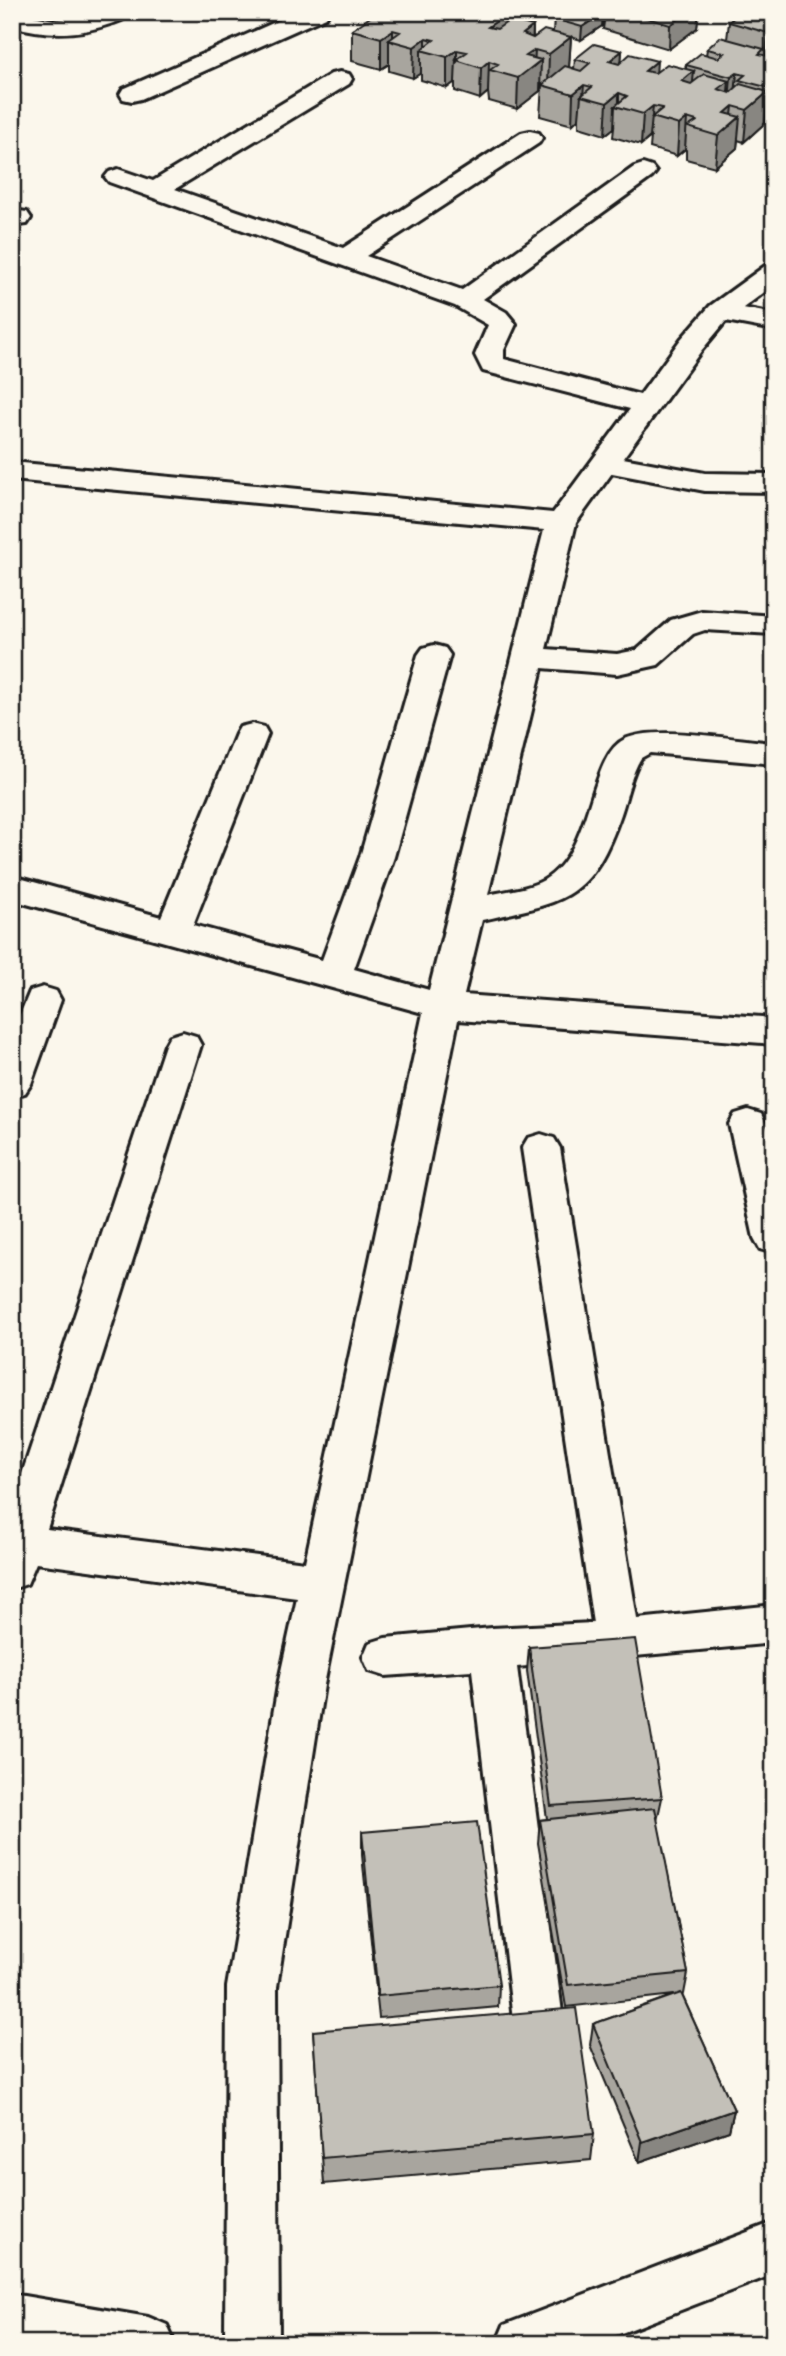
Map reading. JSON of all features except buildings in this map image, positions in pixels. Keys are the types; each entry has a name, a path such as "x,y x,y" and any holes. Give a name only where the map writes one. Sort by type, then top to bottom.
{"street":[{"path":"12,19 39,27 68,28 98,22 120,12"},
{"path":"132,94 318,12"},
{"path":"155,190 340,79"},
{"path":"345,258 530,138"},
{"path":"465,300 643,172"},
{"path":"118,177 465,300 496,317 502,324 488,352 488,359 493,365 647,405"},
{"path":"252,2344 252,1987 301,1685 443,1006 561,523 691,345 720,312 774,272"},
{"path":"720,312 774,322"},
{"path":"605,463 705,482 774,483"},
{"path":"12,471 561,523"},
{"path":"528,657 617,664 647,658 682,627 702,620 774,625"},
{"path":"334,976 377,857 434,656"},
{"path":"173,931 252,734"},
{"path":"466,912 555,889 576,875 587,854 622,762 627,752 638,746 650,743 774,754"},
{"path":"12,888 443,1006 774,1031"},
{"path":"12,1084 43,1000"},
{"path":"183,1045 15,1552 323,1583"},
{"path":"748,1124 774,1238"},
{"path":"541,1148 618,1640"},
{"path":"386,1657 492,1647 618,1640 774,1624"},
{"path":"492,1647 539,2028"},
{"path":"523,2344 774,2248"},
{"path":"12,2321 148,2344"}]}
